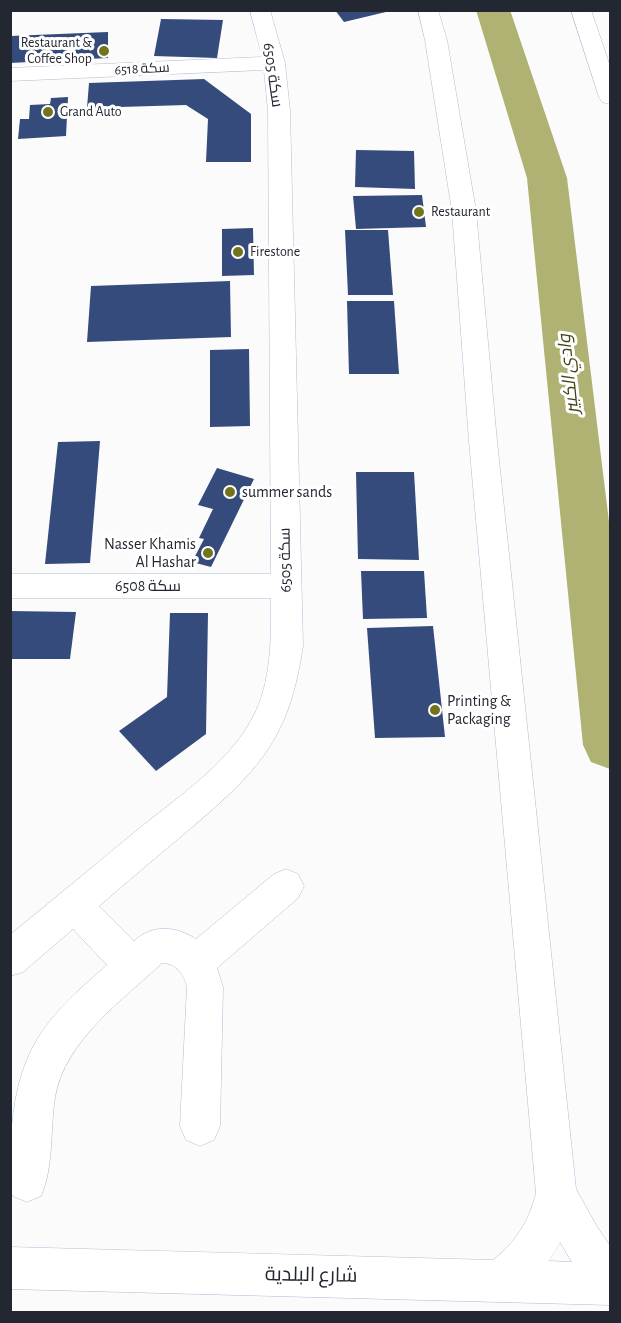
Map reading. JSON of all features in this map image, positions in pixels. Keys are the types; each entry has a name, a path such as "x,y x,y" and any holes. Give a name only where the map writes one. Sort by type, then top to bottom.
{"street":[{"name":"سكة 6505","path":"10,959 218,784 248,753 270,719 283,682 287,646 279,111 274,63 260,10"},
{"path":"428,10 436,40 464,211 483,441 556,1192 552,1214 544,1234 532,1252 501,1280"},
{"path":"581,10 610,97"},
{"name":"سكة 6518","path":"10,75 274,63"},
{"name":"سكة 6508","path":"10,586 285,586"},
{"path":"196,962 286,886"},
{"path":"75,905 133,966"},
{"path":"27,1182 38,1085 50,1053 72,1026 151,949 166,944 180,949 196,962 203,973 205,987 200,1126"},
{"path":"556,1192 581,1239 610,1282"},
{"name":"شارع البلدية","path":"10,1268 610,1282"}],"building":[{"path":"335,10 390,10 390,11 344,22"},
{"path":"161,19 223,20 217,58 154,56"},
{"path":"108,32 108,58 10,63 10,36"},
{"path":"204,79 251,114 251,162 206,162 208,119 186,105 87,108 89,83"},
{"name":"Grand Auto","path":"68,97 66,136 18,139 20,119 29,119 30,105 50,104 51,98"},
{"path":"356,150 414,151 415,189 355,187"},
{"path":"422,195 426,227 356,229 353,196"},
{"name":"Firestone","path":"253,228 254,275 222,276 222,229"},
{"path":"345,230 388,230 393,295 348,295"},
{"path":"230,281 231,337 87,342 91,286"},
{"path":"347,301 394,301 399,374 349,374"},
{"path":"249,349 250,426 210,427 210,350"},
{"path":"100,441 90,563 45,564 58,442"},
{"path":"217,468 254,479 211,567 192,562 204,539 199,538 213,509 198,505"},
{"path":"356,472 414,472 419,560 358,559"},
{"path":"361,571 424,571 427,618 363,619"},
{"path":"10,611 76,612 70,659 10,659"},
{"path":"170,613 208,613 206,734 156,771 119,731 167,697"},
{"path":"433,626 445,737 375,738 367,628"}],"waterway":[{"name":"وادي الكبير","path":"493,10 547,178 610,745"}],"place":[{"name":"Restaurant & Coffee Shop","path":"104,51"},
{"name":"Grand Auto","path":"48,112"},
{"name":"Restaurant","path":"419,212"},
{"name":"Firestone","path":"238,252"},
{"name":"summer sands","path":"230,492"},
{"name":"Nasser Khamis Al Hashar","path":"208,553"},
{"name":"Printing & Packaging","path":"435,710"}]}
